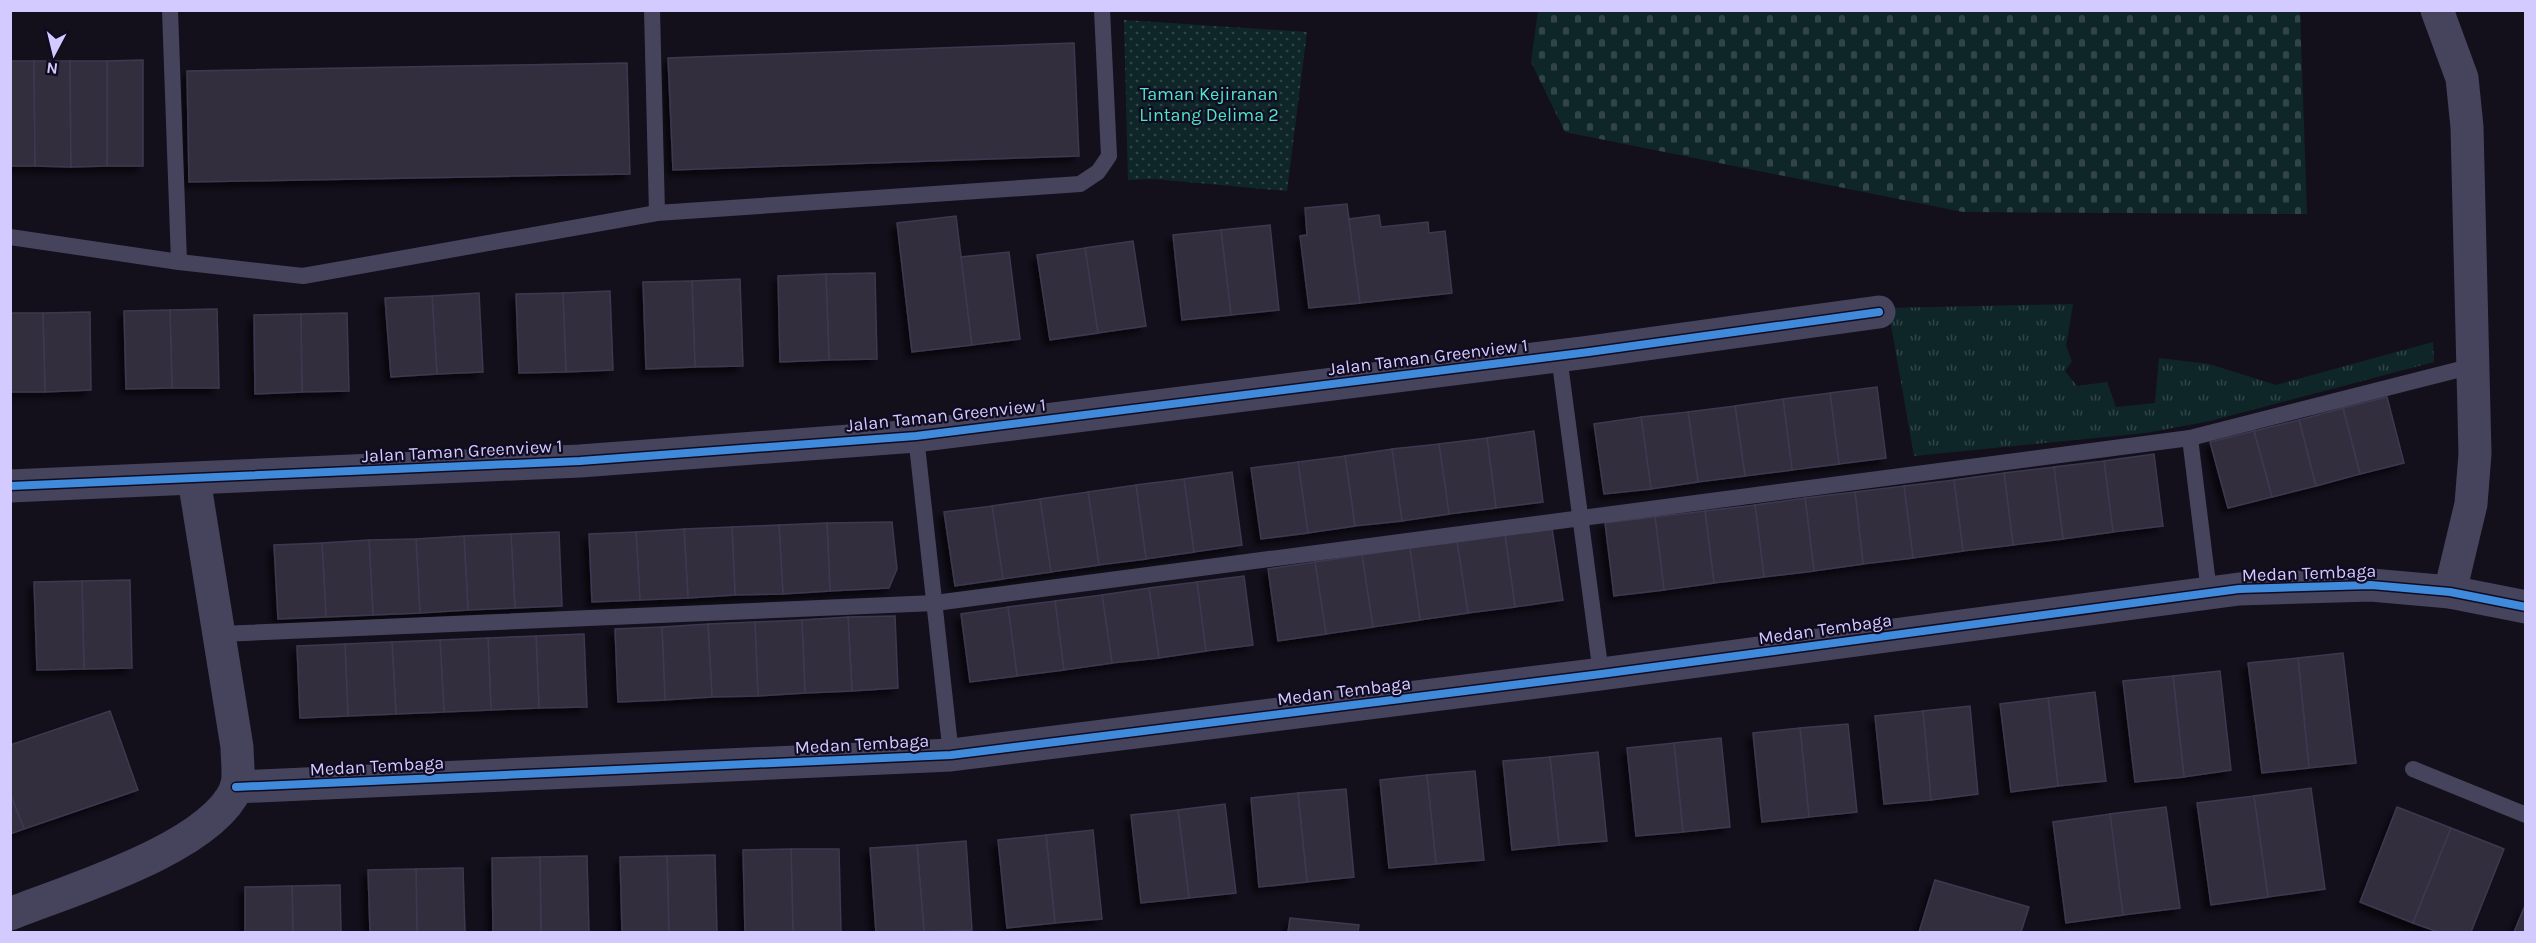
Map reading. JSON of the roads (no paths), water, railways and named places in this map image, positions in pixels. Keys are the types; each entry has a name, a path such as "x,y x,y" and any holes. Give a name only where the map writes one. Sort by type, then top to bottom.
{"street":[{"path":"2437,10 2462,78 2467,126 2475,454 2471,504 2450,592"},
{"name":"Jalan Taman Greenview 1","path":"10,486 580,460 916,436 1559,356 1879,312"},
{"path":"10,914 161,854 215,817 236,788 237,747 194,479"},
{"name":"Medan Tembaga","path":"236,788 951,755 1601,674 2209,592 2371,585 2450,592 2526,607"}],"lane":[{"path":"170,10 179,262"},
{"path":"652,10 657,213"},
{"path":"10,237 179,262 303,276 657,213 1080,184 1098,172 1109,156 1102,10"},
{"path":"1559,356 1601,674"},
{"path":"220,634 935,603 2190,438 2473,366"},
{"path":"916,436 951,755"},
{"path":"2190,438 2209,592"},
{"path":"2413,769 2526,815"}],"park label":[{"name":"Taman Kejiranan Lintang Delima 2","path":"1209,104"}]}
